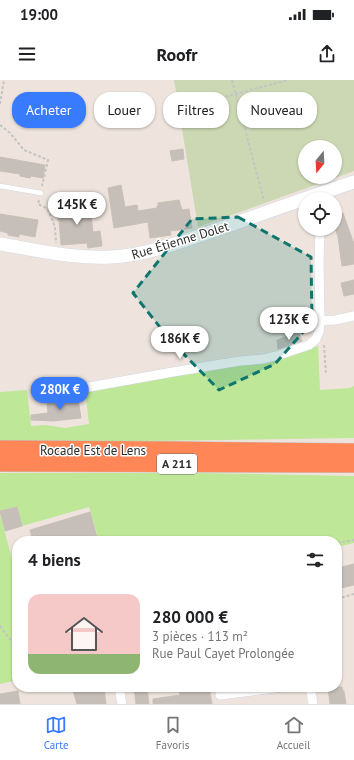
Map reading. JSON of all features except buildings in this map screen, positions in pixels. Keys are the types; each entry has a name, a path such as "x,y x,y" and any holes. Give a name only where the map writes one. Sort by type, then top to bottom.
{"highway":[{"name":"Rocade Est de Lens","path":"0,449 354,452"},
{"name":"Rocade Est de Lens","path":"0,463 354,464"}],"street":[{"name":"Rue Étienne Dolet","path":"330,192 354,182"},
{"name":"Rue Étienne Dolet","path":"0,244 90,258 128,256 187,240 266,212 298,203"},
{"path":"38,395 240,361 263,359 309,345 316,339 319,332 320,236"},
{"path":"320,321 354,316"},
{"path":"120,692 122,704"},
{"path":"220,695 243,692"},
{"path":"311,692 313,704"}],"lane":[{"path":"0,186 41,193"}],"path":[{"path":"0,104 4,80"},
{"path":"232,80 266,212"},
{"path":"229,96 288,80"},
{"path":"317,336 322,340 324,346 326,375"},
{"path":"342,542 354,540"},
{"path":"342,598 354,594"},
{"path":"0,626 12,641"}],"highlighted area":[{"path":"238,217 311,257 312,322 275,364 219,390 170,340 133,293 192,219"}],"green space":[{"path":"174,80 354,80 354,171 342,175 342,140 298,140 298,184 318,184 198,227 182,128 229,128 229,92 176,92"},
{"path":"318,346 320,390 350,388 354,386 354,438 0,443 0,392 27,390 31,426 46,425 65,428 89,424 85,390 267,361"},
{"path":"0,473 198,473 354,476 354,543 342,546 342,536 98,536 89,507 22,526 17,507 0,511"},
{"path":"0,514 12,559 12,681 0,684"}]}
